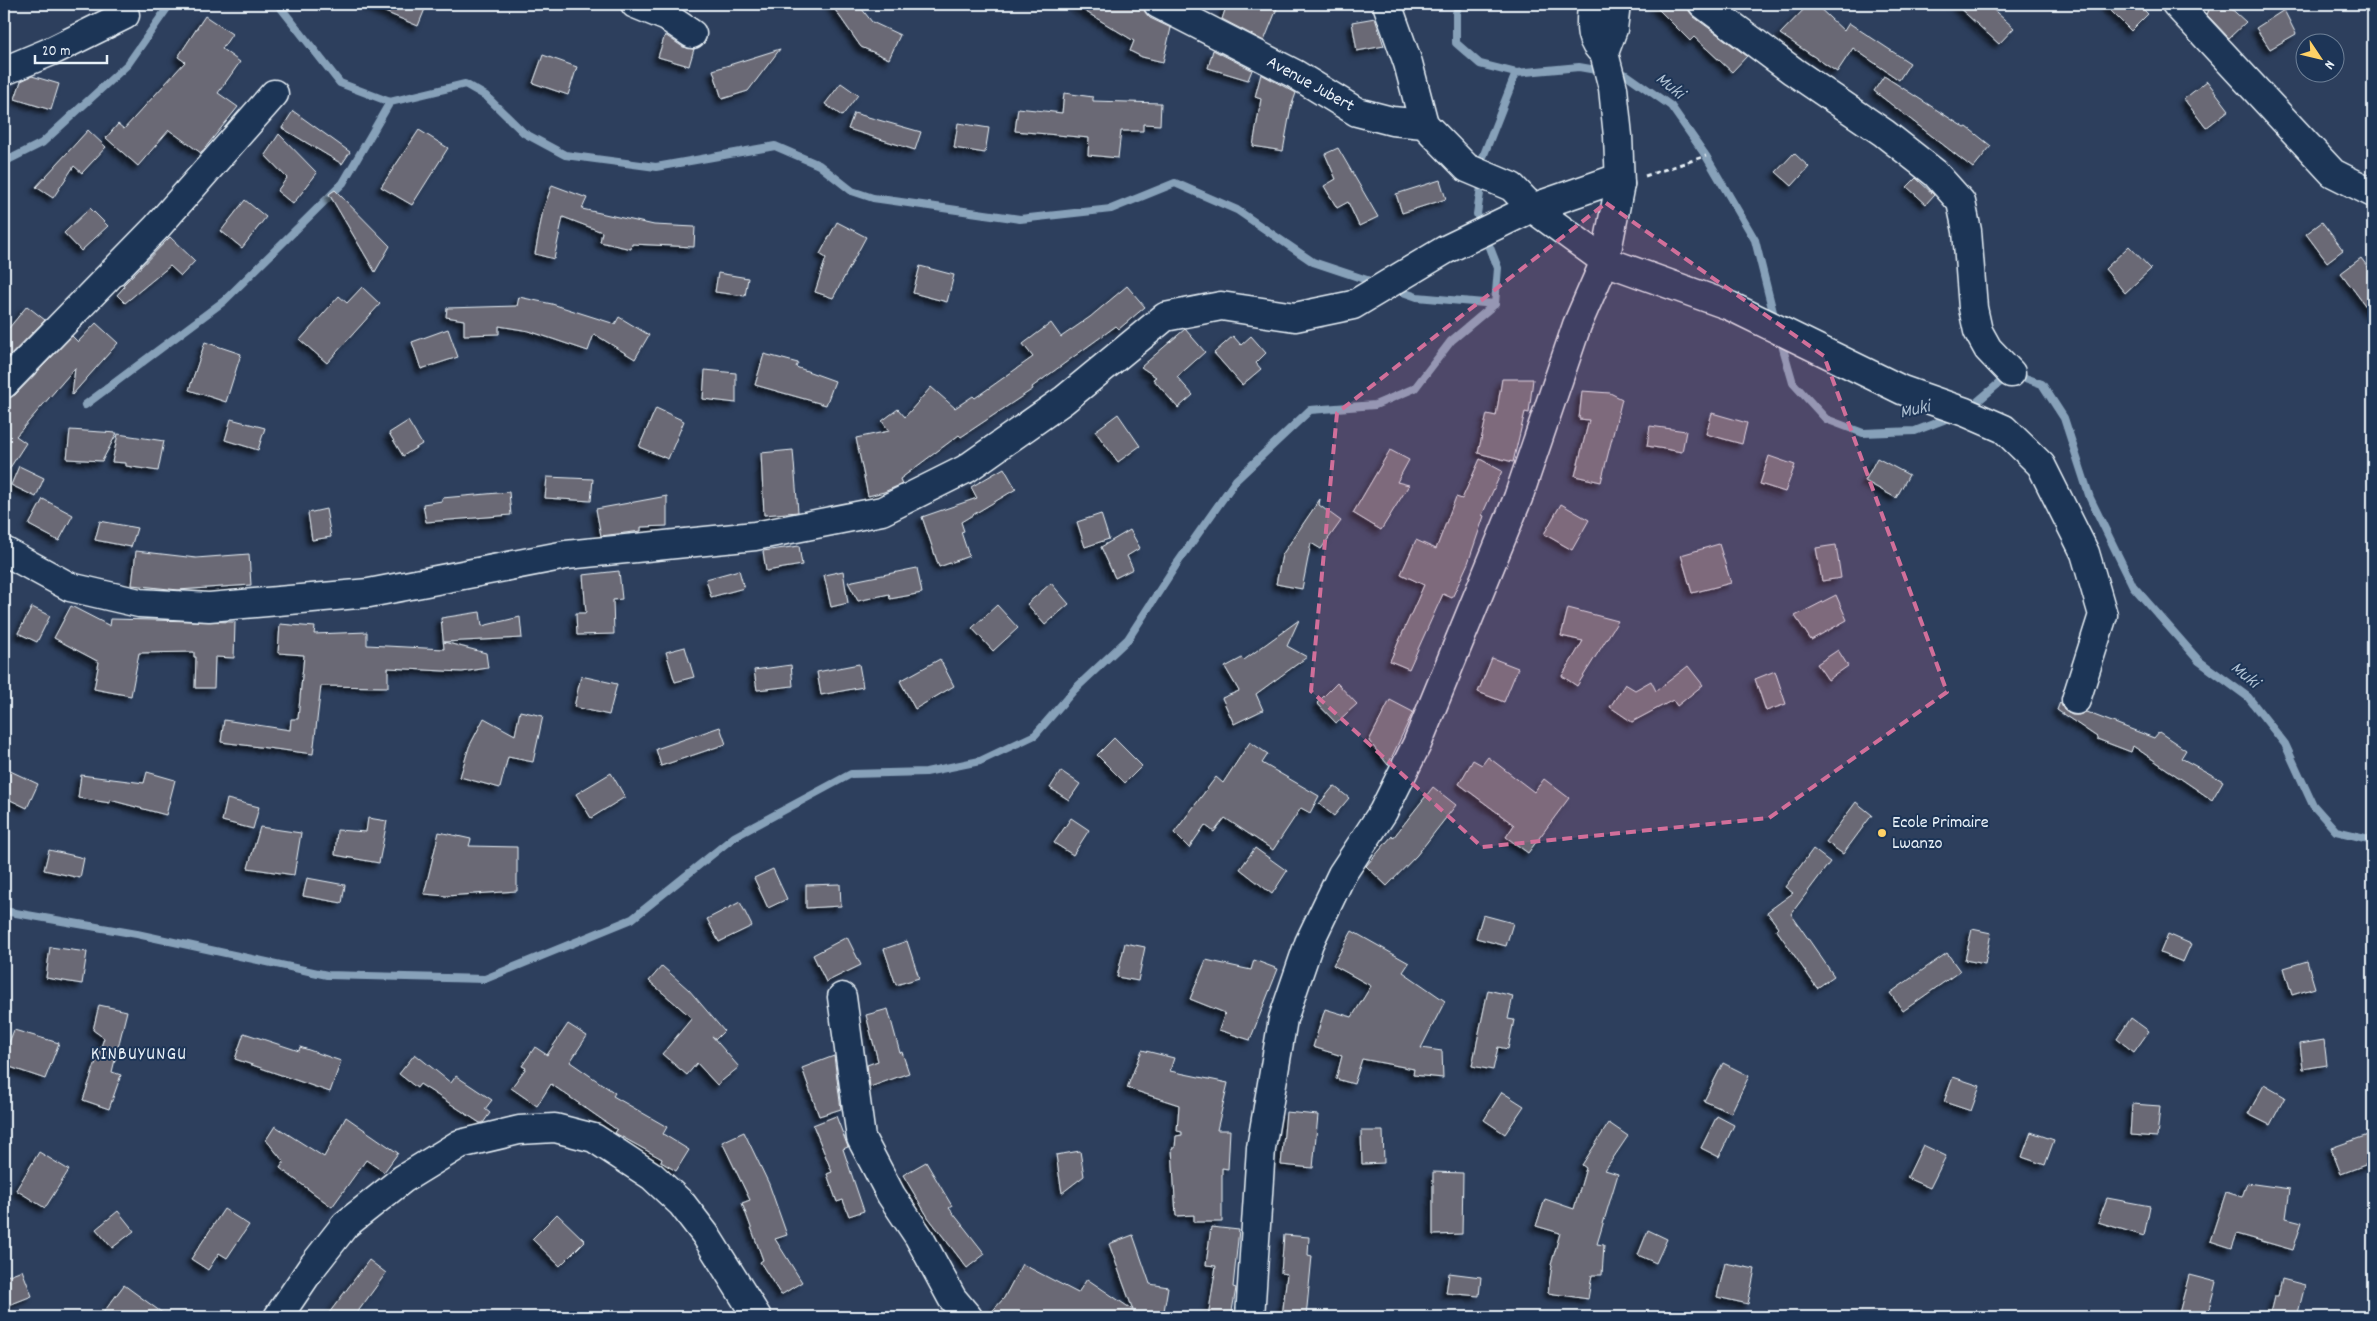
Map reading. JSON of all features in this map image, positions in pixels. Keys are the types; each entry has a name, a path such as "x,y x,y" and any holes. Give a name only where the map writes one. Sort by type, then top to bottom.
{"street":[{"path":"635,4 667,17 692,34"},
{"name":"Avenue Jubert","path":"1158,4 1295,74 1357,112 1392,121 1424,124"},
{"path":"1386,4 1408,64 1424,124 1467,168 1512,187 1532,208 1605,261 1730,306 1902,390 1965,412 2004,429 2041,465 2085,553 2103,615 2076,700"},
{"path":"1592,4 1591,31 1595,46 1604,53"},
{"path":"1250,1317 1261,1148 1283,1019 1309,943 1342,874 1383,812 1417,744 1518,498 1577,325 1605,261 1620,184 1613,88 1604,53 1612,29 1616,4"},
{"path":"1703,4 1792,71 1899,145 1935,173 1960,202 1967,231 1978,331 1988,349 2011,372"},
{"path":"2176,4 2333,173 2373,193"},
{"path":"4,71 52,51 125,14"},
{"path":"4,384 157,227 274,94"},
{"path":"4,551 70,587 139,603 209,607 369,592 566,555 756,536 882,511 966,469 1064,400 1165,317 1221,306 1295,317 1353,305 1445,250 1532,208 1610,181 1620,184"},
{"path":"842,997 860,1138 952,1298 968,1317"},
{"path":"278,1317 312,1267 345,1225 403,1179 460,1144 519,1130 555,1128 594,1138 652,1176 682,1204 705,1234 757,1317"}],"path":[{"path":"1620,184 1706,156"}],"highlighted area":[{"path":"1606,203 1824,356 1947,692 1769,818 1482,847 1311,691 1337,413"}],"building":[{"path":"366,4 427,4 418,26"},
{"path":"831,4 858,4 872,22 900,35 889,59 861,47"},
{"path":"1073,4 1143,4 1145,12 1150,18 1171,28 1163,62 1142,57 1130,51 1134,41"},
{"path":"1227,4 1278,6 1264,41 1222,19"},
{"path":"1653,4 1688,4 1689,11 1694,17 1747,56 1732,72 1694,37 1690,41"},
{"path":"1809,4 1815,4 1844,31 1849,23 1910,63 1899,80 1853,48 1837,72 1780,34"},
{"path":"1955,4 1987,4 2014,28 1999,44"},
{"path":"2104,4 2138,4 2148,14 2131,31"},
{"path":"2211,4 2226,4 2246,22 2229,38 2207,15"},
{"path":"2284,10 2295,32 2294,35 2270,49 2256,28"},
{"path":"205,16 232,34 222,49 240,62 218,93 238,107 201,153 169,130 138,166 106,138 118,124 124,129 185,62 178,57"},
{"path":"1375,18 1384,46 1357,51 1352,22"},
{"path":"665,35 683,47 694,49 689,66 658,57"},
{"path":"780,49 748,91 722,99 713,70"},
{"path":"1213,50 1252,70 1248,80 1208,68"},
{"path":"543,55 577,67 568,95 533,83"},
{"path":"1261,74 1296,93 1291,107 1283,151 1253,146 1261,99 1255,97"},
{"path":"32,76 59,84 51,110 15,99 21,81"},
{"path":"1884,76 1965,128 1967,127 1991,146 1973,168 1874,91"},
{"path":"2207,81 2229,110 2206,128 2184,99"},
{"path":"841,83 858,95 842,116 825,104"},
{"path":"1064,93 1093,97 1093,101 1161,103 1160,125 1143,124 1143,131 1121,131 1118,158 1088,155 1089,138 1015,131 1018,108 1062,113"},
{"path":"293,111 350,152 342,164 282,128"},
{"path":"854,113 921,132 915,150 848,129"},
{"path":"958,123 989,128 985,153 954,148"},
{"path":"88,130 106,147 82,173 74,166 53,198 36,187"},
{"path":"419,130 448,148 412,205 381,187"},
{"path":"279,134 317,173 293,204 277,191 287,178 265,155"},
{"path":"1338,148 1378,217 1359,226 1348,202 1337,208 1324,186 1336,179 1325,154"},
{"path":"1794,153 1809,167 1792,186 1776,172"},
{"path":"1916,178 1934,195 1926,204 1907,187"},
{"path":"1440,180 1446,199 1402,213 1396,194"},
{"path":"552,185 587,198 582,209 654,225 695,227 694,247 632,244 631,249 600,242 602,232 563,217 554,259 535,254 543,210"},
{"path":"335,190 390,246 375,272 329,194"},
{"path":"245,200 266,217 242,248 221,231"},
{"path":"90,208 108,226 81,251 64,233"},
{"path":"837,222 866,237 833,298 815,292 826,258 820,254"},
{"path":"2322,222 2343,250 2327,262 2306,234"},
{"path":"170,237 195,261 181,276 170,266 125,303 117,295 124,287 123,285"},
{"path":"2129,246 2151,269 2125,293 2105,269"},
{"path":"2361,258 2373,274 2373,316 2341,273"},
{"path":"920,266 954,275 947,302 913,293"},
{"path":"718,273 748,278 745,296 715,292"},
{"path":"1127,286 1145,307 1119,329 1116,326 1032,387 1033,389 961,437 959,435 900,479 902,484 884,492 868,496 856,438 889,431 882,421 898,409 905,417 931,387 955,408 973,396 975,398 1033,357 1023,344 1051,323 1061,337 1090,317"},
{"path":"362,287 380,304 327,363 300,340 339,296 347,303"},
{"path":"519,297 552,304 615,324 619,317 649,335 635,359 594,334 588,351 529,331 499,326 499,334 464,335 464,320 446,317 447,308 517,306"},
{"path":"27,306 45,320 4,362 4,334"},
{"path":"96,323 118,343 72,395 75,368 16,436 26,443 4,477 4,399 15,395 72,336 78,342"},
{"path":"448,329 458,357 421,369 412,342"},
{"path":"1185,329 1205,352 1177,377 1193,395 1178,408 1153,379 1156,377 1141,367"},
{"path":"1233,336 1241,345 1251,336 1266,353 1256,363 1261,369 1242,385 1214,353"},
{"path":"205,342 241,354 226,402 189,390"},
{"path":"764,354 798,363 796,367 835,381 826,405 755,385"},
{"path":"705,370 736,373 736,403 703,399"},
{"path":"1502,379 1533,379 1529,413 1525,412 1513,462 1478,453 1487,414 1496,416"},
{"path":"1582,391 1610,393 1622,399 1601,482 1575,476 1589,420 1579,419"},
{"path":"656,408 684,421 668,459 639,447"},
{"path":"1712,413 1747,423 1742,444 1706,434"},
{"path":"1118,414 1140,446 1118,462 1095,431"},
{"path":"231,419 265,428 258,450 225,440"},
{"path":"408,421 422,444 403,456 389,433"},
{"path":"1650,426 1686,431 1682,452 1647,446"},
{"path":"70,430 117,433 102,461 67,459"},
{"path":"118,434 164,441 158,471 126,466 126,463 112,462"},
{"path":"793,450 798,512 764,515 761,453"},
{"path":"1390,450 1409,460 1397,482 1409,485 1381,530 1353,513"},
{"path":"1769,456 1795,465 1785,492 1760,484"},
{"path":"1877,458 1909,475 1896,498 1865,481"},
{"path":"1480,459 1502,471 1482,515 1484,516 1468,563 1452,598 1443,594 1409,669 1390,661 1424,585 1401,574 1416,540 1436,549 1456,497 1462,499"},
{"path":"19,466 44,478 36,497 11,485"},
{"path":"1004,468 1016,489 961,522 964,531 961,532 969,556 939,567 922,517 977,498 971,487"},
{"path":"547,477 593,479 591,501 545,498"},
{"path":"509,492 511,515 426,522 423,504 442,501 442,498"},
{"path":"667,496 667,526 641,527 641,531 601,536 596,509"},
{"path":"43,499 73,515 59,541 29,525"},
{"path":"1320,499 1319,505 1341,521 1321,549 1311,543 1302,589 1276,584 1282,555"},
{"path":"1561,504 1589,520 1572,550 1544,534"},
{"path":"326,509 331,537 312,540 308,513"},
{"path":"1101,514 1109,539 1085,547 1077,522"},
{"path":"100,521 137,528 131,547 95,540"},
{"path":"1130,530 1140,548 1127,556 1133,569 1115,578 1101,547"},
{"path":"1719,544 1731,583 1692,593 1681,555"},
{"path":"1836,545 1841,578 1822,581 1816,548"},
{"path":"799,546 802,565 766,571 763,551"},
{"path":"136,551 196,558 249,554 251,585 178,590 132,585"},
{"path":"917,568 922,593 890,599 889,594 858,601 848,582"},
{"path":"739,570 744,588 711,597 706,579"},
{"path":"619,571 622,599 613,600 614,634 577,635 576,613 586,613 583,575"},
{"path":"843,571 848,603 831,607 824,575"},
{"path":"1051,583 1069,604 1045,625 1027,604"},
{"path":"1836,595 1847,620 1811,640 1795,616"},
{"path":"997,605 1018,628 993,651 972,628"},
{"path":"71,606 110,626 111,619 235,622 234,658 215,657 214,688 195,688 196,657 194,657 194,652 139,653 131,696 94,689 99,662 54,638"},
{"path":"32,607 50,616 37,642 18,633"},
{"path":"1568,608 1618,621 1577,686 1562,676 1583,641 1561,636"},
{"path":"480,612 482,626 520,617 522,638 444,642 486,653 488,668 462,672 388,668 388,687 321,686 313,754 221,742 224,720 290,730 291,719 298,719 304,655 278,653 280,624 315,627 314,634 367,632 367,645 444,649 441,618"},
{"path":"1299,620 1287,646 1307,657 1256,694 1263,710 1234,724 1222,698 1239,691 1225,667 1242,658 1244,660"},
{"path":"685,647 694,677 675,682 666,652"},
{"path":"1838,650 1848,666 1828,680 1817,664"},
{"path":"1492,658 1518,668 1504,702 1478,692"},
{"path":"940,659 954,686 915,709 900,681"},
{"path":"859,664 863,687 821,695 817,672"},
{"path":"791,665 793,686 757,690 754,670"},
{"path":"1688,666 1703,685 1677,706 1673,700 1632,722 1610,707 1625,684 1635,690 1651,681 1656,691"},
{"path":"1775,671 1786,704 1766,711 1755,679"},
{"path":"581,676 617,684 609,715 574,707"},
{"path":"1337,683 1357,704 1336,723 1317,703"},
{"path":"1390,700 1413,712 1388,765 1369,741"},
{"path":"2060,702 2064,710 2072,715 2086,712 2154,738 2159,732 2186,750 2181,758 2223,781 2212,800 2133,746 2131,752 2097,739 2097,737 2057,710"},
{"path":"520,711 543,716 533,762 508,757 500,788 460,777 469,747 484,718 515,735"},
{"path":"720,727 726,744 661,766 656,749"},
{"path":"1114,738 1142,766 1125,783 1097,755"},
{"path":"1250,742 1268,754 1262,763 1319,796 1310,813 1301,808 1273,850 1225,818 1214,832 1205,825 1189,848 1174,833 1216,777 1223,783"},
{"path":"1488,757 1534,792 1544,779 1569,798 1528,853 1506,837 1514,825 1459,784 1473,760 1482,765"},
{"path":"4,768 38,784 27,808 4,797"},
{"path":"1061,771 1080,784 1069,800 1050,788"},
{"path":"147,772 175,780 166,815 110,800 110,803 78,798 81,775 144,783"},
{"path":"611,773 625,797 591,818 576,794"},
{"path":"1334,786 1349,798 1334,816 1319,804"},
{"path":"1433,787 1456,805 1417,855 1387,886 1366,866 1392,836 1393,838"},
{"path":"227,799 259,807 253,829 222,821"},
{"path":"1856,802 1872,815 1843,854 1826,842"},
{"path":"368,818 387,821 379,863 335,855 337,830 366,832"},
{"path":"1071,818 1089,830 1073,855 1054,843"},
{"path":"260,827 301,833 294,875 248,868"},
{"path":"439,832 471,839 469,846 517,847 517,891 446,896 424,894"},
{"path":"1255,848 1287,871 1272,894 1240,869"},
{"path":"1813,849 1830,862 1791,914 1834,976 1817,988 1776,929 1778,927 1767,912 1793,893 1785,887"},
{"path":"49,850 84,858 80,878 44,870"},
{"path":"773,869 787,899 768,908 754,878"},
{"path":"307,878 345,885 342,903 303,896"},
{"path":"840,884 841,906 806,908 806,885"},
{"path":"740,902 752,926 719,942 707,919"},
{"path":"1483,915 1513,923 1506,946 1476,938"},
{"path":"1972,929 1991,933 1985,964 1965,960"},
{"path":"1352,931 1409,963 1403,972 1445,1001 1421,1048 1442,1051 1443,1078 1413,1075 1414,1069 1362,1059 1354,1084 1336,1079 1342,1056 1313,1047 1325,1009 1352,1017 1371,986 1333,965"},
{"path":"2168,934 2191,944 2183,962 2160,953"},
{"path":"847,937 861,965 826,982 813,955"},
{"path":"907,941 919,978 896,985 884,949"},
{"path":"1125,943 1145,947 1138,981 1117,977"},
{"path":"50,947 87,952 82,984 46,978"},
{"path":"1947,953 1960,971 1903,1011 1890,993"},
{"path":"1206,960 1251,970 1254,960 1278,969 1250,1040 1219,1030 1225,1013 1190,999"},
{"path":"2307,961 2315,988 2292,995 2284,968"},
{"path":"662,966 689,990 724,1031 716,1039 712,1036 739,1067 717,1085 697,1063 687,1075 662,1054 692,1018 649,981"},
{"path":"1488,990 1513,996 1508,1019 1514,1020 1508,1049 1498,1047 1493,1070 1472,1066"},
{"path":"99,1005 127,1011 112,1072 121,1075 109,1109 83,1100 104,1038 93,1030"},
{"path":"888,1009 900,1053 902,1052 909,1073 870,1087 867,1065 878,1061 866,1015"},
{"path":"2131,1018 2149,1031 2134,1052 2117,1039"},
{"path":"568,1024 587,1036 570,1062 615,1093 613,1096 667,1127 663,1134 689,1150 676,1171 661,1162 662,1159 615,1133 617,1130 551,1084 537,1106 511,1088 526,1068 522,1066 535,1047 547,1055"},
{"path":"14,1030 59,1043 45,1079 4,1065 4,1055"},
{"path":"244,1033 299,1051 300,1047 341,1061 330,1092 235,1059"},
{"path":"2324,1040 2327,1065 2303,1069 2300,1044"},
{"path":"1142,1050 1174,1058 1170,1071 1228,1083 1217,1130 1230,1130 1228,1169 1222,1168 1222,1222 1194,1222 1194,1215 1176,1216 1172,1148 1175,1148 1176,1136 1182,1135 1182,1132 1177,1131 1179,1105 1127,1088"},
{"path":"415,1054 451,1083 456,1076 492,1100 485,1109 490,1113 483,1123 480,1123 420,1084 417,1088 399,1074"},
{"path":"834,1056 841,1109 819,1116 802,1068"},
{"path":"1723,1063 1749,1076 1731,1113 1704,1101"},
{"path":"1953,1077 1980,1086 1971,1111 1944,1102"},
{"path":"2264,1085 2285,1097 2270,1125 2248,1114"},
{"path":"1502,1092 1524,1106 1505,1134 1484,1120"},
{"path":"2132,1104 2160,1106 2157,1137 2130,1135"},
{"path":"1286,1112 1318,1115 1313,1168 1281,1165"},
{"path":"836,1116 848,1147 843,1149 864,1211 849,1216 843,1200 837,1202 827,1174 832,1172 813,1125"},
{"path":"1717,1116 1734,1125 1719,1157 1701,1148"},
{"path":"346,1117 398,1153 384,1172 366,1160 332,1207 280,1168 284,1162 266,1140 275,1126 324,1157"},
{"path":"1609,1123 1628,1136 1605,1170 1618,1174 1597,1244 1604,1245 1602,1275 1592,1275 1588,1299 1548,1293 1551,1265 1560,1233 1536,1226 1545,1199 1574,1209 1586,1168 1582,1165"},
{"path":"1361,1131 1383,1131 1384,1163 1362,1164"},
{"path":"744,1132 769,1184 787,1235 775,1239 802,1282 781,1295 760,1262 763,1260 742,1203 750,1200 722,1142"},
{"path":"2031,1132 2054,1140 2045,1165 2022,1157"},
{"path":"2368,1135 2373,1151 2373,1162 2341,1174 2331,1148"},
{"path":"1923,1145 1946,1156 1930,1188 1907,1178"},
{"path":"1080,1151 1084,1176 1062,1193 1056,1155"},
{"path":"39,1152 69,1170 45,1208 16,1190"},
{"path":"926,1162 952,1206 949,1208 985,1254 967,1268 928,1217 903,1175"},
{"path":"1433,1172 1463,1173 1462,1234 1433,1235"},
{"path":"2247,1183 2290,1189 2286,1218 2302,1222 2293,1250 2237,1234 2232,1248 2210,1241 2226,1192 2242,1197"},
{"path":"2107,1198 2150,1206 2144,1236 2098,1222"},
{"path":"224,1209 249,1225 227,1258 219,1253 208,1270 191,1259"},
{"path":"118,1211 134,1231 112,1248 96,1229"},
{"path":"557,1214 585,1241 560,1266 532,1239"},
{"path":"1211,1227 1239,1230 1233,1287 1236,1288 1231,1317 1208,1317 1216,1266 1206,1265"},
{"path":"1648,1230 1667,1239 1656,1263 1638,1255"},
{"path":"1133,1235 1150,1284 1168,1287 1163,1317 987,1317 1004,1298 1022,1264 1078,1293 1087,1279 1133,1310 1109,1244"},
{"path":"1284,1235 1309,1237 1308,1255 1312,1256 1306,1317 1282,1317 1287,1274 1281,1273"},
{"path":"369,1260 386,1273 354,1317 326,1317"},
{"path":"1725,1263 1755,1269 1748,1304 1717,1297"},
{"path":"22,1270 32,1296 4,1307 4,1277"},
{"path":"1449,1273 1481,1277 1479,1296 1446,1293"},
{"path":"2189,1275 2216,1282 2207,1317 2178,1317"},
{"path":"2282,1279 2305,1285 2297,1317 2269,1317 2274,1297 2278,1297"},
{"path":"124,1285 168,1317 100,1317"}],"waterway":[{"path":"4,162 42,143 128,64 170,4"},
{"path":"276,4 340,83 390,102 465,84 486,96 524,133 565,155 656,167 775,146 819,165 852,191 873,198 1020,219 1111,209 1175,183 1237,210 1313,262 1376,283"},
{"name":"Muki","path":"1459,4 1456,13 1456,43 1480,64 1516,73 1579,67 1602,71"},
{"path":"1483,168 1483,157 1516,73"},
{"name":"Muki","path":"1616,73 1627,75 1671,106 1706,156 1755,240 1775,320"},
{"path":"85,405 224,301 343,183 390,102"},
{"path":"4,911 137,934 327,975 485,979 632,919 734,837 851,774 926,772 980,761 1035,735 1075,689 1128,639 1176,565 1236,480 1310,410 1375,405 1415,388 1451,341 1495,304 1498,268 1477,214 1482,180"},
{"path":"1394,289 1417,297 1495,304"},
{"name":"Muki","path":"1780,338 1793,383 1826,419 1863,433 1915,431 1954,416"},
{"name":"Muki","path":"1971,407 2011,373 2042,384 2064,418 2090,498 2133,586 2199,661 2248,697 2285,744 2313,805 2336,831 2373,840"}],"place":[{"name":"Ecole Primaire Lwanzo","path":"1882,833"}],"district":[{"name":"KINBUYUNGU","path":"139,1055"}]}
